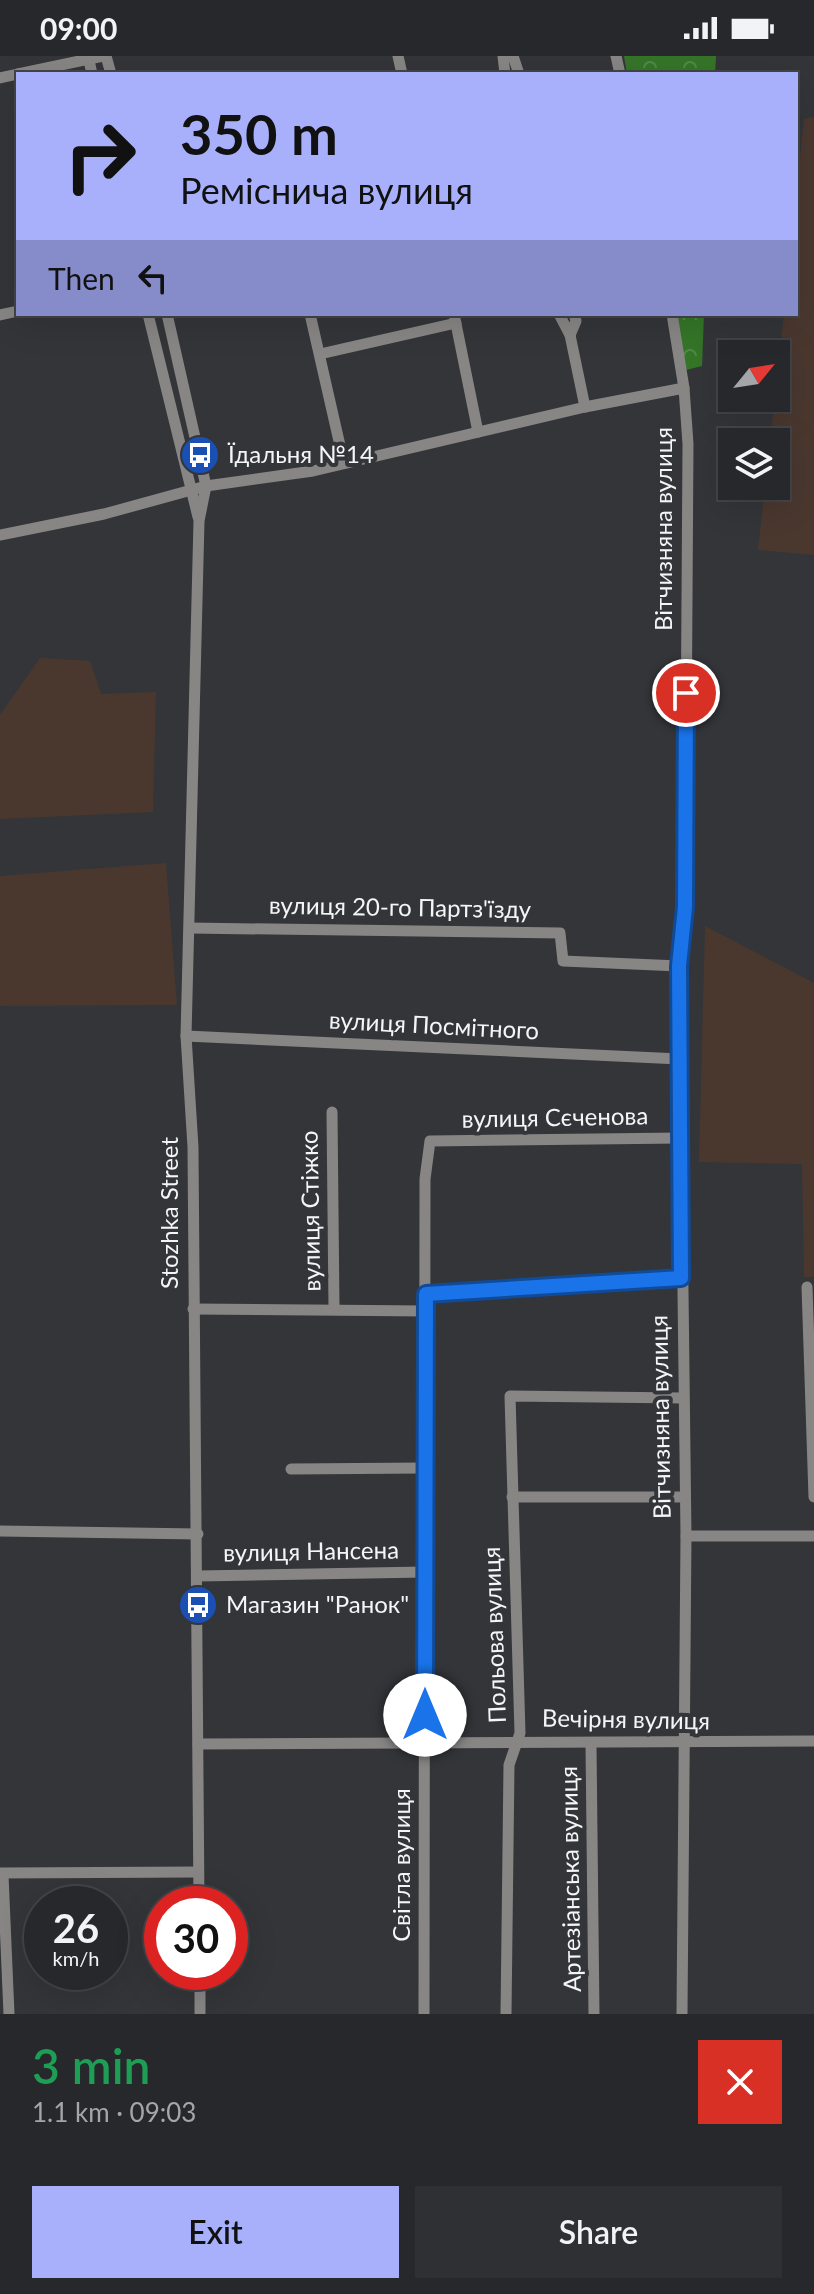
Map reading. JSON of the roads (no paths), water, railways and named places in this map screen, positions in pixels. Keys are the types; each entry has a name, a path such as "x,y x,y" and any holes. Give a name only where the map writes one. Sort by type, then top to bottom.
{"street":[{"path":"27,72 105,56"},
{"name":"Stozhka Street","path":"148,316 199,521"},
{"name":"Stozhka Street","path":"167,316 206,486 199,521 186,1036 193,1147 198,1886"},
{"path":"310,316 344,463"},
{"path":"560,316 570,335 585,407"},
{"path":"570,335 576,321 575,316"},
{"name":"Вітчизняна вулиця","path":"672,316 684,388 688,444 685,907 679,966 686,1536 682,2014"},
{"path":"320,354 455,319 478,432"},
{"path":"0,535 104,514 206,486 344,463 585,407 684,388"},
{"name":"вулиця 20-го Партз'їзду","path":"190,928 560,933 563,961 679,966"},
{"name":"вулиця Посмітного","path":"186,1036 680,1059"},
{"name":"вулиця Стіжко","path":"332,1112 334,1309"},
{"name":"вулиця Сєченова","path":"430,1141 680,1138"},
{"name":"Світла вулиця","path":"424,2014 423,1468 425,1179 430,1141"},
{"path":"426,1294 681,1278"},
{"path":"807,1287 814,1497"},
{"path":"193,1309 426,1311"},
{"name":"Польова вулиця","path":"506,2014 509,1765 519,1740 510,1396 682,1398"},
{"path":"291,1469 423,1468"},
{"path":"512,1497 684,1497"},
{"name":"вулиця Нансена","path":"0,1531 198,1534"},
{"path":"686,1536 814,1536"},
{"name":"вулиця Нансена","path":"198,1576 425,1572"},
{"name":"Вечірня вулиця","path":"198,1744 425,1744 519,1740 591,1744 814,1741"},
{"name":"Артезіанська вулиця","path":"591,1744 594,2014"},
{"path":"9,2014 6,1874 198,1872"},
{"path":"200,1990 200,2014"}],"place":[{"name":"Їдальня №14","path":"200,455"},
{"name":"Магазин \"Ранок\"","path":"198,1605"}]}
